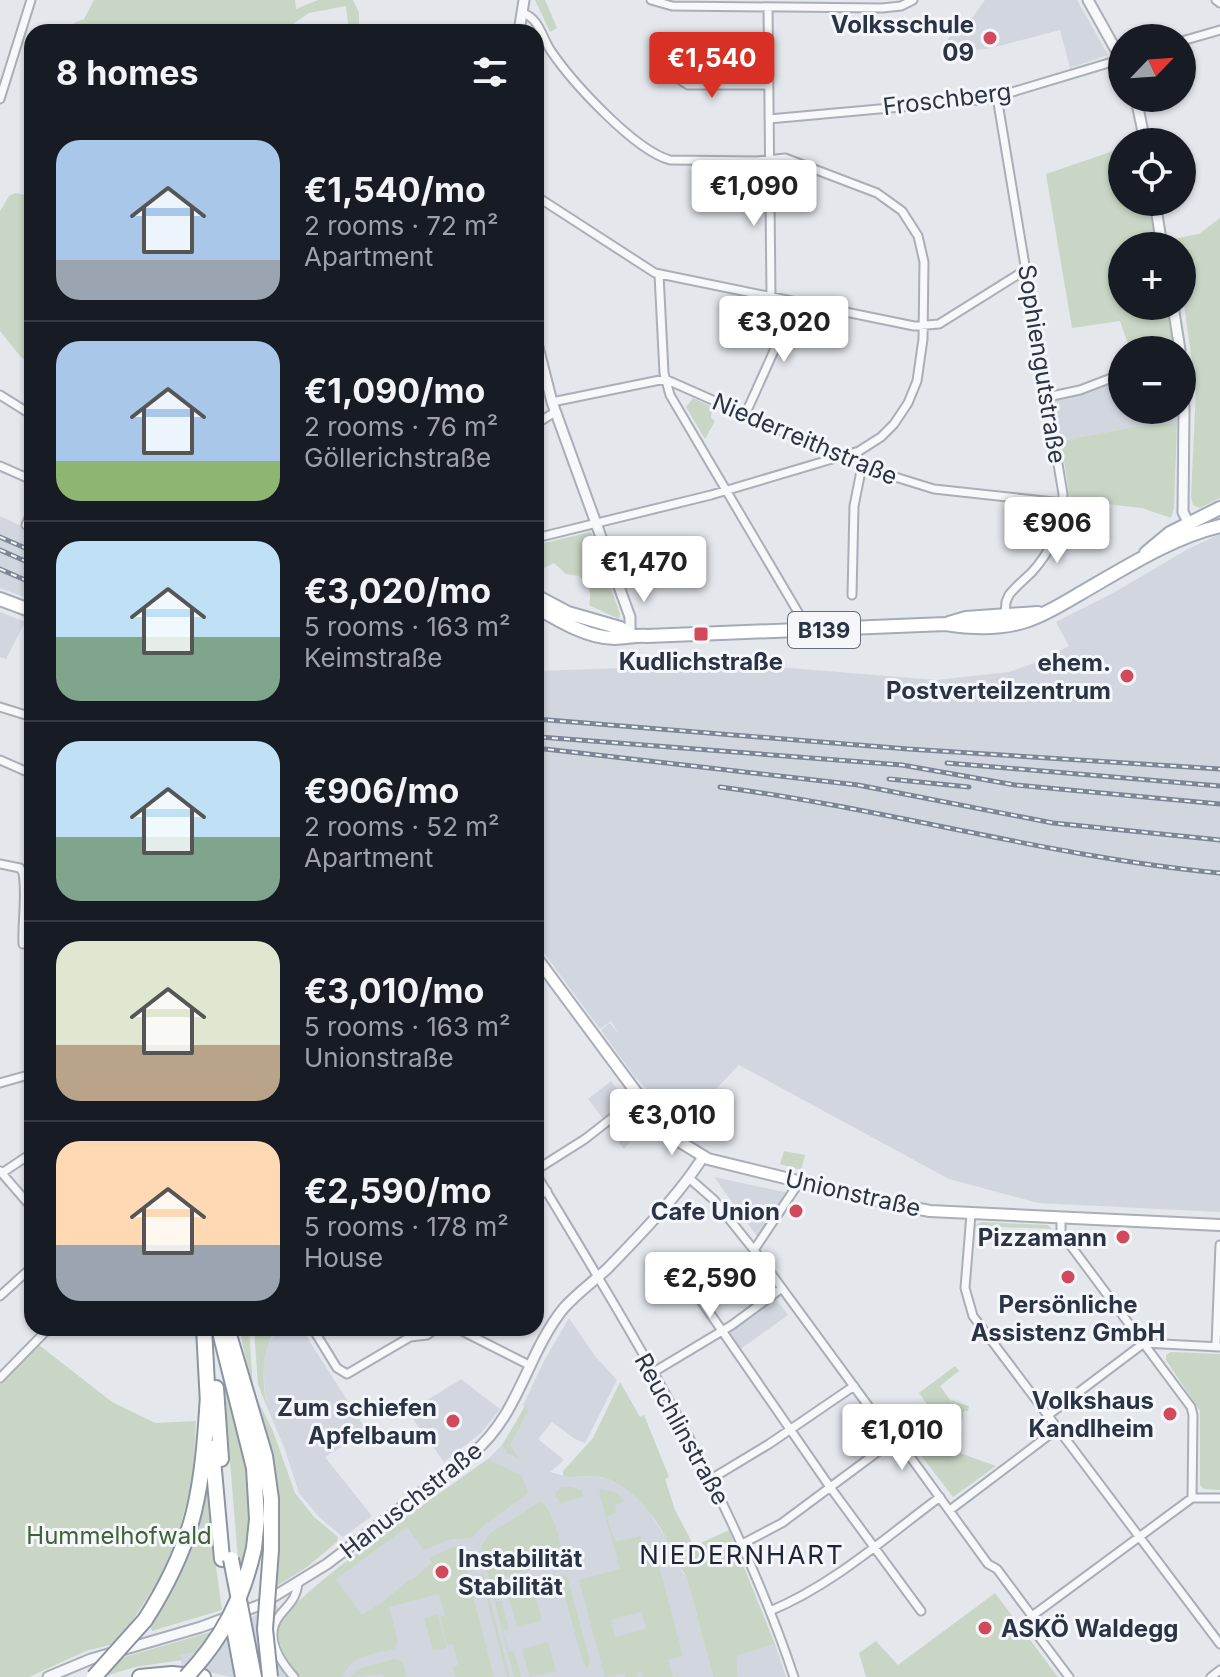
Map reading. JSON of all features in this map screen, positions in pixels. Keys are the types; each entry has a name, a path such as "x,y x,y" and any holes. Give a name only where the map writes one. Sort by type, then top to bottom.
{"highway":[{"path":"204,1336 226,1559 243,1677"},
{"path":"217,1336 218,1420 226,1559 254,1677"},
{"path":"186,1677 216,1642 236,1607 254,1548 257,1519 254,1468 219,1336"},
{"path":"229,1336 265,1456 271,1499 265,1629 270,1677"},
{"path":"94,1677 145,1620 176,1568 196,1513 208,1396"},
{"path":"140,1677 172,1674 203,1677"}],"main road":[{"name":"B139","path":"544,611 593,633 615,638 630,635 1014,624 1045,612 1138,560 1220,508"},
{"name":"B139","path":"1191,529 1220,526"},
{"path":"0,599 24,608"},
{"name":"B139","path":"544,600 568,613 620,628 630,635"},
{"name":"B139","path":"946,624 966,618 1045,612"},
{"name":"Unionstraße","path":"544,968 670,1134 703,1157 897,1205 971,1214 1220,1225"}],"street":[{"path":"0,99 31,0"},
{"path":"520,24 524,0"},
{"path":"651,0 672,6 882,8 901,6 913,0"},
{"path":"1088,0 1108,35"},
{"path":"768,7 771,296"},
{"path":"522,13 533,18 536,24"},
{"path":"1196,37 1220,30"},
{"path":"544,38 551,51 610,117 659,156 670,160 785,158 877,193 902,211 922,249 925,280 924,326 917,381 903,411 888,431 872,444 843,458 726,491 544,536"},
{"name":"Froschberg","path":"769,119 997,97 1108,64"},
{"path":"668,72 688,85 768,85"},
{"name":"Sophiengutstraße","path":"997,97 1063,503 1055,536 1042,559 1009,595 1005,615"},
{"path":"544,201 659,274 924,326 939,324 1027,272"},
{"path":"659,274 665,379 670,395 802,619 802,631"},
{"path":"745,415 796,302"},
{"path":"544,416 554,407 665,379"},
{"name":"Niederreithstraße","path":"665,379 862,466 930,488 1063,503"},
{"path":"1047,397 1084,389 1108,380"},
{"path":"544,381 630,617 630,635"},
{"path":"0,395 24,410"},
{"path":"1183,424 1183,512 1191,529"},
{"path":"0,466 24,476"},
{"path":"852,595 854,506 862,466"},
{"path":"0,707 24,714"},
{"path":"0,760 24,770"},
{"path":"0,864 17,867 23,873 24,893"},
{"path":"23,944 24,916"},
{"path":"0,1083 24,1076"},
{"path":"544,1167 640,1096"},
{"name":"Hanuschstraße","path":"48,1677 91,1659 236,1615 298,1583 487,1441 508,1411 561,1312 597,1278 689,1178 703,1157"},
{"path":"24,1158 1,1172 24,1199"},
{"path":"689,1178 714,1200 754,1250 988,1564 997,1569 1032,1616 1033,1629 1069,1677"},
{"path":"754,1250 800,1181"},
{"name":"Reuchlinstraße","path":"544,1186 711,1479 742,1544 794,1677"},
{"path":"971,1214 965,1288 968,1307 976,1321 1220,1644"},
{"path":"1061,1218 1061,1231 1065,1238 1191,1407 1192,1498"},
{"path":"1047,1416 1144,1343 1218,1346 1220,1245"},
{"path":"0,1296 24,1274"},
{"path":"652,1373 722,1331 782,1288"},
{"path":"698,1296 830,1487 921,1611"},
{"path":"0,1378 41,1336"},
{"path":"317,1336 337,1368 347,1374 410,1337 418,1336"},
{"path":"472,1336 531,1366"},
{"path":"711,1479 791,1430 854,1386"},
{"path":"950,1510 1057,1429"},
{"path":"742,1544 776,1527 895,1439"},
{"path":"770,1611 806,1595 940,1497"},
{"path":"1032,1616 1192,1498 1220,1498"},
{"path":"294,1677 278,1656 273,1638 277,1619 296,1598 298,1583"},
{"path":"1211,1677 1220,1670"}],"shaded area":[{"name":"Volksschule 09","path":"985,0 1077,0 1108,55 1070,68 1060,30 987,49 939,53 955,28 962,32"},
{"path":"1108,383 1108,424 1164,424 1061,441 1053,399 1083,393"},
{"path":"0,516 24,527 24,597 0,588"},
{"path":"1220,534 1220,1212 1038,1203 949,1179 739,1065 682,1124 634,1076 601,1030 610,1023 619,1034 611,1021 600,1029 544,953 544,671 742,664 936,680 1009,672 1069,646 1056,622"},
{"path":"0,612 24,624 6,659 0,657"},
{"path":"611,1081 627,1102 604,1120 588,1099"},
{"path":"631,1107 644,1124 624,1149 607,1126"},
{"path":"714,1177 784,1192 789,1193 759,1239"},
{"path":"775,1298 788,1315 739,1350 730,1336 731,1331"},
{"path":"569,1318 595,1356 617,1380 585,1443 552,1422 538,1439 564,1460 550,1472 568,1477 607,1479 624,1486 644,1504 687,1578 713,1677 231,1677 182,1666 180,1655 198,1652 205,1643 231,1627 276,1605 283,1616 354,1557 488,1459 501,1446 525,1407 523,1405 544,1361"},
{"path":"273,1336 306,1336 367,1431 325,1457 372,1516 343,1537 320,1518 299,1493 266,1405 263,1367 266,1346"},
{"name":"Zum schiefen Apfelbaum","path":"461,1379 500,1409 482,1432 444,1462 408,1412"},
{"path":"775,1644 786,1677 738,1677 735,1656"}],"green space":[{"path":"94,0 295,0 296,9 318,0 353,0 359,13 359,24 348,24 346,6 309,13 293,24 73,24 84,19"},
{"path":"535,0 545,0 557,28 550,32"},
{"path":"1108,153 1108,216 1151,216 1154,232 1108,232 1108,320 1169,320 1172,336 1125,336 1120,321 1072,328 1046,174"},
{"path":"15,193 24,195 24,359 0,331 0,211 9,196"},
{"path":"1220,218 1220,498 1200,508 1193,505 1191,497 1196,424 1196,336 1188,336 1186,320 1196,320 1196,235"},
{"path":"693,398 712,407 711,418 715,421 705,439 686,407"},
{"path":"1177,424 1171,518 1142,508 1070,500 1061,441 1138,426"},
{"path":"1070,505 1110,509 1081,538 1082,542 1064,536"},
{"path":"591,532 620,614 619,619 589,605 589,589 579,576 566,574 554,563 544,568 544,543"},
{"path":"784,1151 805,1155 801,1170 780,1164"},
{"path":"982,1222 1048,1225 1052,1229 974,1226"},
{"path":"241,1336 250,1336 253,1384"},
{"path":"255,1336 272,1336 265,1357 266,1405 258,1384"},
{"name":"Hummelhofwald","path":"39,1345 112,1402 155,1423 196,1421 193,1477 178,1535 160,1578 114,1644 86,1651 29,1677 0,1677 0,1384"},
{"path":"1171,1352 1220,1354 1220,1490 1204,1489 1200,1485 1200,1411 1166,1360 1166,1355"},
{"path":"955,1366 959,1371 940,1386 950,1400 969,1406 968,1411 964,1411 957,1452 996,1466 953,1497 914,1446 942,1425 919,1393"},
{"path":"223,1376 242,1449 249,1497 246,1546 239,1571"},
{"path":"620,1382 640,1417 644,1415 669,1477 665,1479 675,1510 694,1546 729,1530 775,1644 736,1656 738,1677 713,1677 687,1578 678,1567 667,1540 650,1512 627,1489 614,1482 600,1477 563,1476 563,1471 593,1438"},
{"path":"257,1398 273,1431 295,1493 314,1517 338,1537 337,1542 307,1567 275,1587 279,1549 278,1493"},
{"path":"525,1406 529,1409 510,1445 520,1459 507,1453 503,1445"},
{"path":"488,1459 522,1476 528,1492 526,1495 484,1525 472,1538 451,1539 424,1550 407,1527 336,1579 362,1615 412,1580 432,1563 430,1559 434,1556 463,1545 466,1569 494,1677 456,1677 453,1667 458,1665 453,1644 447,1645 440,1616 445,1615 439,1594 389,1607 398,1642 394,1649 357,1660 343,1677 297,1677 276,1641 277,1628 287,1613 339,1567"},
{"path":"207,1466 212,1538 222,1610 152,1631 150,1624"},
{"path":"562,1487 581,1490 584,1497 560,1503 555,1498"},
{"path":"601,1489 614,1492 625,1501 615,1505 617,1513 607,1516 615,1542 640,1536 643,1546 653,1543 683,1656 668,1660 673,1677 641,1677 643,1672 637,1673 638,1677 625,1677 624,1674 605,1677 579,1580 620,1569 599,1492","holes":["641,1612 646,1629 615,1637 611,1620"]},
{"path":"541,1501 557,1531 561,1565 556,1563 490,1580 496,1601 501,1601 509,1629 503,1631 509,1652 514,1651 521,1677 514,1677 481,1547 489,1534"},
{"path":"483,1573 510,1677 507,1677 480,1574"},
{"path":"564,1575 590,1661 587,1669 561,1582"},
{"path":"535,1592 542,1621 517,1627 509,1598"},
{"name":"ASKÖ Waldegg","path":"995,1593 1058,1677 866,1677 859,1653 876,1641 898,1665"},
{"path":"438,1614 447,1648 433,1651 424,1618"},
{"path":"214,1631 198,1652 180,1655 182,1660 135,1667 102,1677 121,1658"},
{"path":"548,1642 556,1671 530,1677 522,1649"},
{"path":"395,1659 403,1662 407,1677 384,1677 383,1674 351,1677 357,1669"}],"railway":[{"path":"0,537 24,548"},
{"path":"0,550 24,560"},
{"path":"0,569 24,580"},
{"path":"544,720 908,749 1220,769"},
{"path":"544,737 902,765 1015,785 1220,804"},
{"path":"544,749 858,785 1053,823 1220,840"},
{"path":"947,763 1220,786"},
{"path":"889,779 969,787"},
{"path":"720,787 845,807 1094,856 1220,873"}],"place":[{"name":"Volksschule 09","path":"990,38"},
{"name":"Kudlichstraße","path":"701,634"},
{"name":"ehem. Postverteilzentrum","path":"1127,676"},
{"name":"Cafe Union","path":"796,1211"},
{"name":"Pizzamann","path":"1123,1237"},
{"name":"Persönliche Assistenz GmbH","path":"1068,1277"},
{"name":"Volkshaus Kandlheim","path":"1170,1414"},
{"name":"Zum schiefen Apfelbaum","path":"453,1421"},
{"name":"Instabilität Stabilität","path":"442,1572"},
{"name":"ASKÖ Waldegg","path":"985,1628"}],"district":[{"name":"NIEDERNHART","path":"742,1554"}]}
